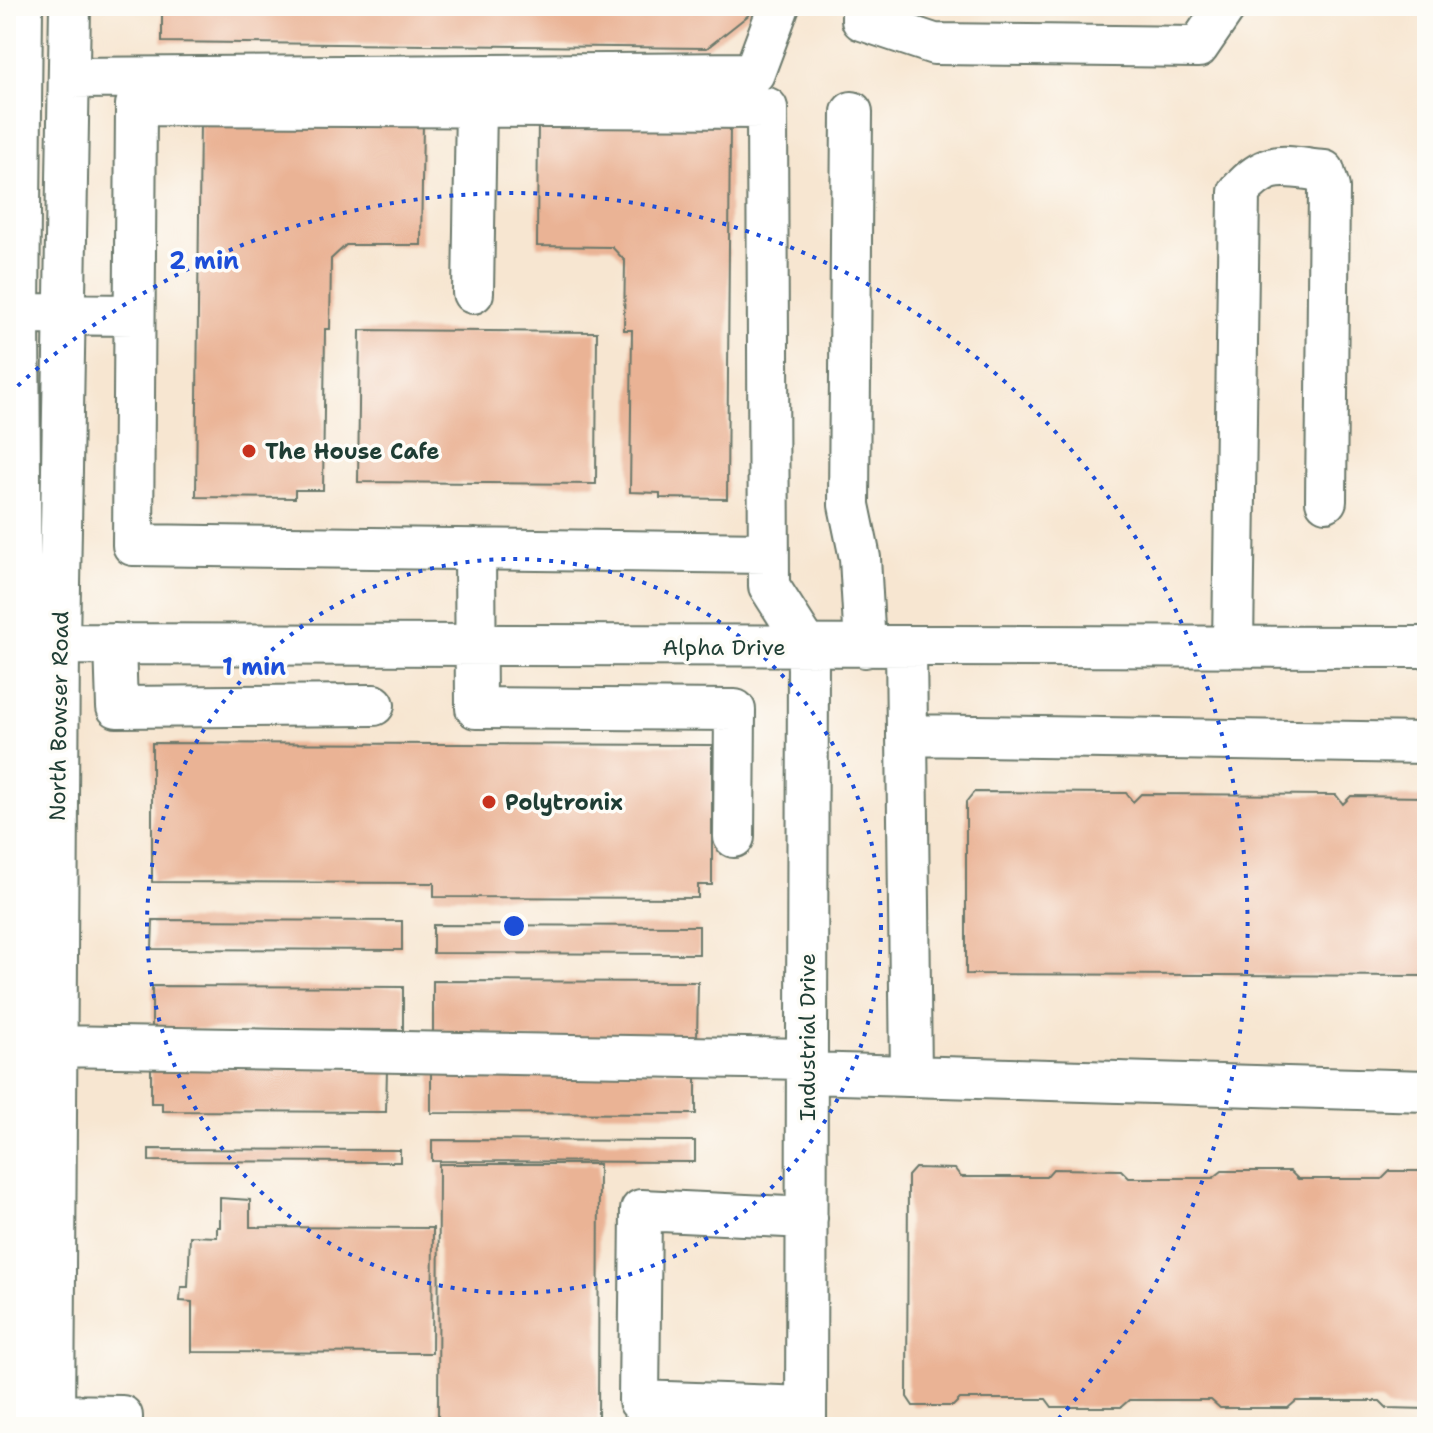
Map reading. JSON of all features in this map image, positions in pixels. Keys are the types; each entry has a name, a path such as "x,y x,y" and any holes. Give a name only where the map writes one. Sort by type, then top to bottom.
{"street":[{"name":"North Bowser Road","path":"15,1427 26,1288 56,1046 29,641 13,500 13,100 22,6"},
{"name":"North Bowser Road","path":"54,1421 26,1288 12,1097 13,900 29,641 65,315 70,6"},
{"path":"13,100 70,90 754,73 779,6"},
{"path":"862,6 862,20 934,44 1183,47 1198,47 1226,6"},
{"path":"768,553 133,545 136,105 767,108 769,586 808,647"},
{"path":"473,293 476,106"},
{"path":"852,112 849,505 860,558 865,647"},
{"path":"1233,647 1239,192 1253,176 1275,166 1324,171 1329,188 1326,501"},
{"path":"12,314 134,315"},
{"path":"475,549 476,708 735,710 734,837"},
{"name":"Alpha Drive","path":"29,641 230,645 1427,647"},
{"path":"115,644 117,707 374,705"},
{"path":"230,645 231,706"},
{"path":"615,646 616,709"},
{"name":"Industrial Drive","path":"806,1417 808,647"},
{"path":"906,647 911,1076"},
{"path":"907,735 1427,743"},
{"path":"56,1046 807,1066 911,1076 1427,1091"},
{"path":"806,1417 639,1401 641,1210 807,1218"},
{"path":"54,1421 122,1416 122,1427"}],"building":[{"path":"162,6 760,6 707,48 162,42"},
{"path":"1275,6 1309,6 1309,15 1275,14"},
{"path":"200,119 423,122 421,245 346,245 331,259 330,329 325,329 323,490 295,490 295,498 196,497"},
{"path":"538,119 730,121 727,499 660,498 660,493 630,492 632,330 624,330 625,261 612,247 537,246"},
{"path":"360,330 597,332 596,484 358,482"},
{"path":"152,743 712,745 712,885 698,885 698,898 434,897 434,883 152,882"},
{"path":"974,792 1126,793 1133,802 1141,794 1336,795 1343,804 1351,796 1427,797 1427,976 966,974 966,802"},
{"path":"153,920 402,921 402,950 152,949"},
{"path":"433,925 699,926 699,954 433,953"},
{"path":"433,981 698,982 697,1040 433,1039"},
{"path":"152,986 403,987 403,1030 152,1029"},
{"path":"151,1068 387,1069 386,1112 162,1111 162,1103 151,1103"},
{"path":"431,1070 696,1071 696,1114 431,1113"},
{"path":"432,1140 695,1141 695,1162 432,1161"},
{"path":"149,1149 400,1150 400,1162 149,1161"},
{"path":"439,1164 599,1164 598,1427 438,1427"},
{"path":"915,1168 955,1169 961,1177 1046,1177 1053,1169 1121,1170 1129,1178 1213,1178 1222,1171 1290,1171 1298,1179 1382,1179 1390,1171 1427,1171 1427,1409 1387,1408 1380,1401 1296,1401 1288,1408 1220,1408 1211,1400 1129,1400 1121,1407 1052,1407 1046,1399 960,1399 953,1406 913,1406 907,1397 908,1176"},
{"path":"220,1198 250,1200 250,1227 433,1228 432,1353 192,1352 192,1302 180,1301 181,1287 188,1287 190,1236 217,1237"}],"place":[{"name":"The House Cafe","path":"249,451"},
{"name":"Polytronix","path":"489,802"}]}
